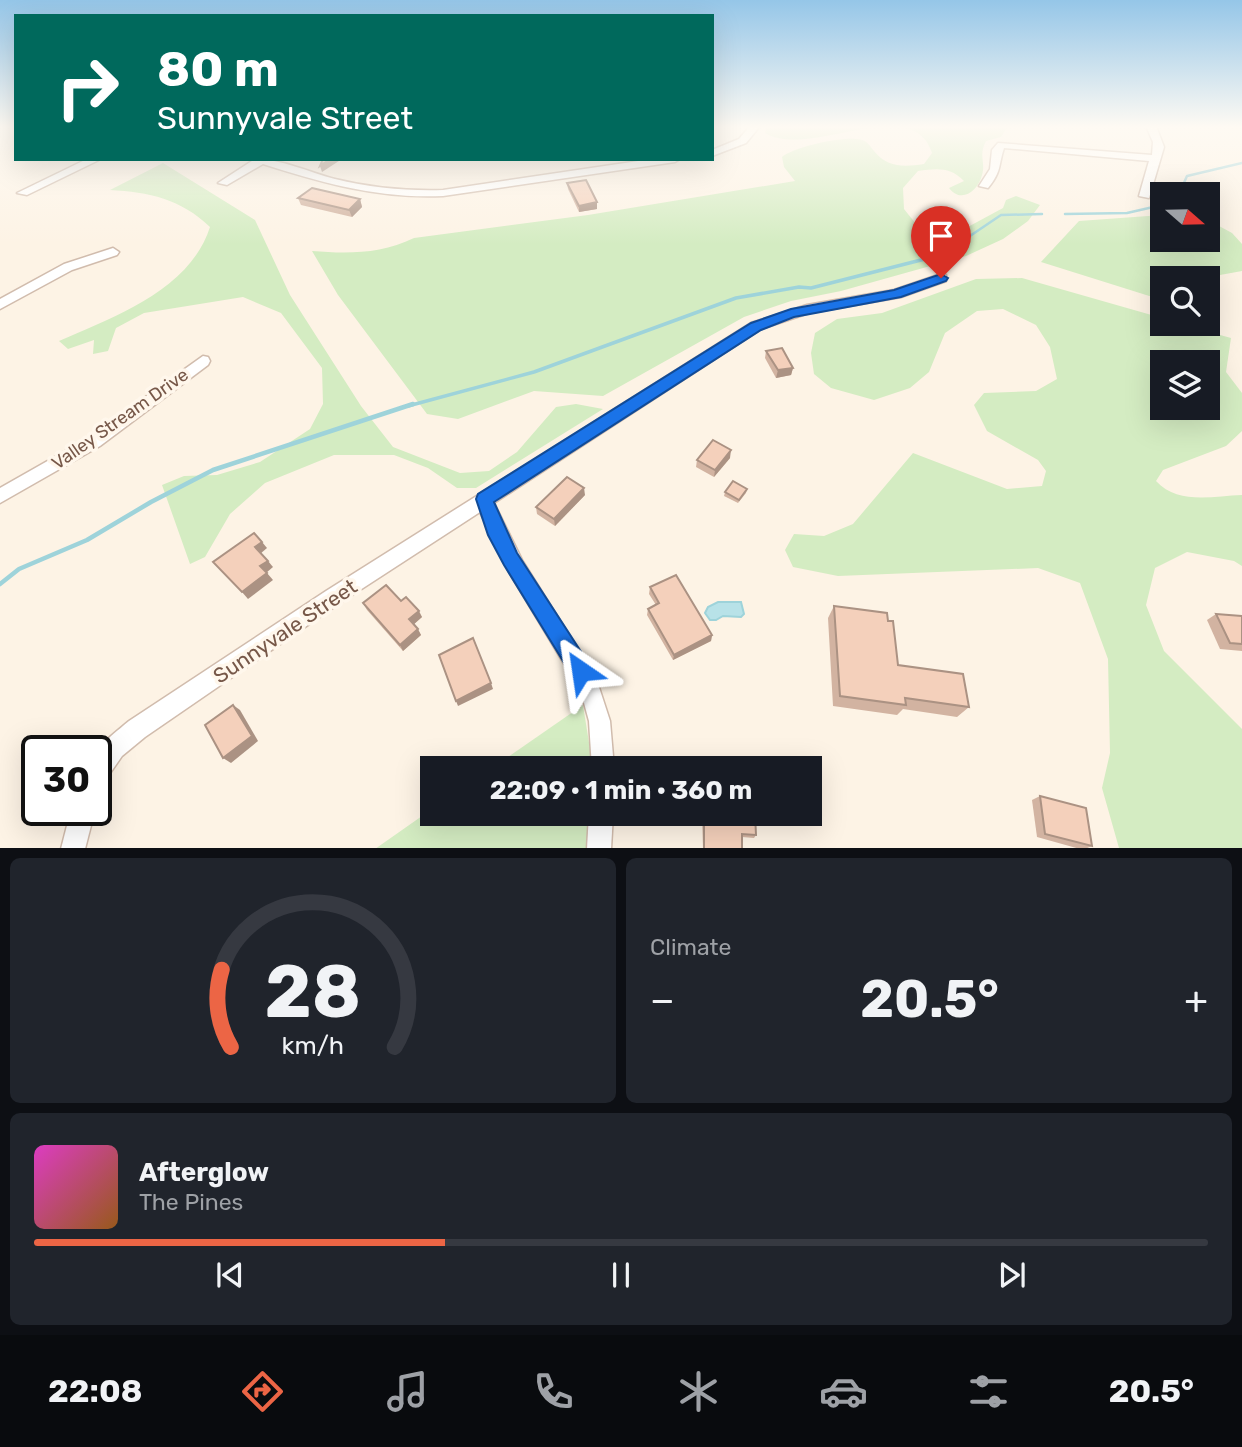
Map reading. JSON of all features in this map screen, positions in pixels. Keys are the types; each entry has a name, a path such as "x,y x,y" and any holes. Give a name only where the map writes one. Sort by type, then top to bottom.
{"street":[{"path":"23,193 82,166"},
{"path":"223,183 253,166"},
{"path":"280,166 357,189 409,195 443,193 630,166"},
{"path":"984,186 996,172 997,166"},
{"path":"1145,196 1152,166"},
{"path":"0,305 68,267 113,252"},
{"name":"Sunnyvale Street","path":"112,751 137,729 333,597 756,326 791,313 896,294 941,278"},
{"name":"Valley Stream Drive","path":"0,496 94,442 203,361"},
{"path":"484,499 497,535 510,559 581,671 596,702 602,756"},
{"path":"73,848 79,826"},
{"path":"600,848 601,826"}],"green space":[{"path":"158,166 167,166 255,220 290,295 361,406 393,447 460,473 489,471 517,452 556,407 576,404 603,409 476,488 457,488 428,468 394,455 334,455 265,483 230,514 205,557 190,564 162,485 184,476 217,475 260,462 310,429 323,404 322,368 281,313 243,297 144,313 116,328 108,351 93,354 94,340 68,349 59,341 126,311 168,284 186,268 200,249 210,227 188,210 164,199 110,190"},
{"path":"784,166 983,166 980,181 968,194 959,195 949,188 964,181 959,176 937,169 918,171 903,188 904,209 916,224 934,233 953,235 1003,208 1006,200 1016,196 1040,205 1028,221 1003,239 966,256 841,291 791,301 744,317 603,396 534,391 458,419 427,414 338,295 312,251 377,250 414,238 588,215 795,181"},
{"path":"1150,216 1150,252 1220,252 1220,226 1232,233 1242,244 1242,271 1220,275 1220,266 1150,266 1150,296 1041,262 1079,221"},
{"path":"1022,278 1150,315 1150,336 1220,335 1231,338 1226,372 1242,393 1242,431 1226,446 1163,470 1156,481 1165,489 1185,496 1242,495 1242,566 1234,561 1187,552 1155,568 1146,605 1164,651 1242,729 1242,848 1119,848 1102,788 1110,753 1108,659 1080,583 1038,568 838,576 793,567 785,550 794,534 824,536 853,524 913,453 1007,489 1042,486 1046,471 1038,460 987,431 974,405 984,393 1036,391 1057,379 1050,347 1036,325 1003,309 977,311 945,333 929,372 910,388 874,400 831,388 814,374 811,353 815,333 837,319 882,313 976,279"},
{"path":"583,705 591,756 509,756"},
{"path":"420,817 420,826 589,826 588,848 376,848"}],"water":[{"path":"718,602 741,602 744,614 741,617 723,616 710,620 705,613 708,607"}],"building":[{"path":"586,180 597,202 579,206 567,183"},
{"path":"312,188 360,199 349,210 298,198"},
{"path":"782,348 793,368 778,370 766,351"},
{"path":"713,440 731,450 715,470 697,460"},
{"path":"567,477 584,488 554,519 536,507"},
{"path":"733,481 747,489 739,500 725,492"},
{"path":"254,533 262,542 255,547 268,561 260,566 267,573 242,592 213,562"},
{"path":"676,575 712,635 674,655 648,609 659,603 650,587"},
{"path":"386,585 401,601 406,597 419,611 409,619 418,629 400,645 363,603"},
{"path":"834,606 887,613 888,621 893,621 898,665 963,674 969,707 905,698 906,705 840,696"},
{"path":"1216,614 1242,616 1242,644 1230,643"},
{"path":"473,638 491,683 456,701 439,655"},
{"path":"233,705 252,736 223,758 205,725"},
{"path":"1040,796 1086,808 1092,846 1045,834"},
{"path":"704,826 756,826 756,835 742,834 742,848 704,848"}],"waterway":[{"path":"1184,182 1187,176 1231,166"},
{"path":"1065,214 1127,213 1150,208"},
{"path":"943,250 964,240 1001,215 1042,214"},
{"path":"943,250 947,248"},
{"path":"408,406 534,372 736,298 799,287 811,288 925,259 943,250"},
{"path":"0,584 19,569 87,540 151,502 213,470 413,404"}],"route":[{"path":"581,671 510,559 497,535 484,499 756,326 807,309 896,294 941,278"}]}
